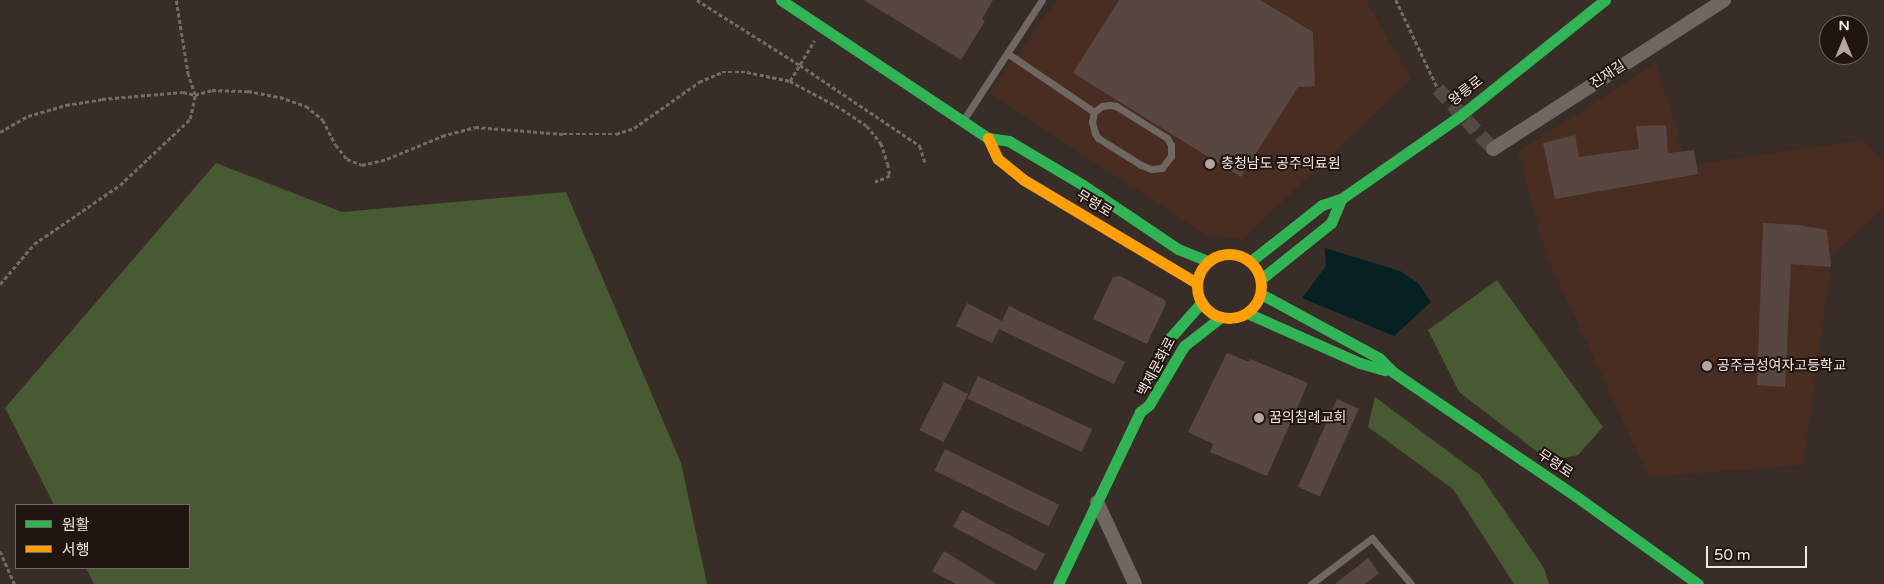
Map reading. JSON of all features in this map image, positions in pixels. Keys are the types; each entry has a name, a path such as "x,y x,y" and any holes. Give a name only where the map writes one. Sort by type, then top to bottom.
{"main road":[{"name":"무령로","path":"781,0 988,138 1009,141 1083,185 1178,249 1208,261"},
{"name":"왕릉로","path":"1251,261 1322,205 1341,199 1460,116 1605,0"},
{"name":"무령로","path":"988,138 998,159 1024,180 1197,283"},
{"path":"1261,279 1331,222 1341,199"},
{"path":"1234,254 1251,261 1261,279 1261,294 1253,308 1238,317 1220,317 1206,308 1202,302 1197,283 1199,275 1208,261 1216,256 1234,254"},
{"name":"무령로","path":"1261,294 1380,358 1393,372 1569,492 1698,584"},
{"name":"백제문화로","path":"1058,584 1140,412 1140,393 1170,338 1202,302"},
{"name":"무령로","path":"1246,313 1360,363 1393,372"},
{"name":"백제문화로","path":"1140,412 1149,405 1184,346 1220,317"}],"street":[{"name":"진재길","path":"1493,149 1724,0"},
{"path":"1098,502 1135,584"}],"lane":[{"path":"962,122 1042,0"},
{"path":"1007,53 1094,112"},
{"path":"1102,106 1116,106 1167,138 1171,146 1171,156 1168,162 1162,168 1151,169 1098,138 1092,122 1094,112 1102,106"},
{"path":"1311,584 1372,538 1411,584"}],"path":[{"path":"0,284 34,244 120,185 190,119 195,95 188,75 176,0"},
{"path":"696,0 800,65 920,146 925,162"},
{"path":"1396,0 1438,88"},
{"path":"790,81 822,27"},
{"path":"0,132 28,116 66,105 102,99 183,92 195,95 212,90 248,91 280,97 306,106 323,120 336,145 348,159 362,165 387,159 442,136 474,127 553,133 616,134 634,128 699,82 722,72 747,72 790,81 842,109 867,126 881,143 890,176 875,182"},
{"path":"0,551 15,584"}],"shaded area":[{"name":"충청남도 공주의료원","path":"1057,0 1366,0 1411,79 1242,240 1204,234 989,93"},
{"name":"공주금성여자고등학교","path":"1656,63 1687,165 1863,140 1884,161 1884,207 1832,255 1803,465 1649,477 1547,257 1518,152"}],"green space":[{"path":"216,163 342,212 566,192 681,463 707,584 94,584 86,569 190,569 190,504 53,504 5,408"},
{"path":"1497,280 1603,427 1578,455 1549,461 1459,392 1428,330"},
{"path":"1375,397 1480,475 1544,568 1549,584 1514,584 1453,489 1368,427"}],"water":[{"path":"1325,248 1400,271 1418,283 1431,302 1394,336 1302,298 1326,266"}],"building":[{"path":"864,0 993,0 982,19 985,21 961,60"},
{"name":"충청남도 공주의료원","path":"1119,0 1260,0 1313,32 1315,86 1298,87 1241,177 1073,73"},
{"path":"1666,125 1668,153 1694,150 1698,174 1555,199 1543,143 1575,135 1579,157 1639,149 1636,126"},
{"path":"1763,223 1799,225 1827,230 1831,267 1791,264 1785,387 1757,385"},
{"path":"1120,276 1165,300 1166,304 1147,344 1093,319 1113,277"},
{"path":"967,303 1002,321 1009,306 1125,362 1114,384 999,329 992,343 956,326"},
{"name":"꿈의침례교회","path":"1227,353 1249,362 1250,359 1308,383 1267,476 1210,452 1213,444 1188,432"},
{"path":"978,376 1092,429 1082,452 967,399"},
{"path":"944,382 968,394 944,442 919,430"},
{"path":"1337,399 1359,409 1320,496 1298,487"},
{"path":"945,449 1059,505 1049,526 934,471"},
{"path":"962,510 1045,554 1036,571 953,527"},
{"path":"944,551 997,584 956,584 932,571"},
{"path":"1368,558 1379,573 1365,584 1335,584"}],"tunnel":[{"path":"1438,89 1493,149"}],"traffic: fast":[{"path":"781,0 988,138 1009,141 1083,185 1178,249 1208,261"},
{"path":"1251,261 1322,205 1341,199 1460,116 1605,0"},
{"path":"1261,279 1331,223 1341,199"},
{"path":"1261,294 1379,358 1393,372 1577,497 1698,584"},
{"path":"1147,380 1170,338 1202,302"},
{"path":"1247,313 1360,363 1385,370"},
{"path":"1058,584 1140,412 1149,405 1184,346 1221,317"}],"traffic: slow":[{"path":"988,138 998,159 1024,180 1197,283"},
{"path":"1223,254 1235,254 1252,263 1259,274 1261,286 1259,298 1252,309 1235,318 1223,318 1211,313 1202,304 1197,292 1197,280 1202,268 1211,259 1223,254"}],"place":[{"name":"충청남도 공주의료원","path":"1210,164"},
{"name":"공주금성여자고등학교","path":"1707,366"},
{"name":"꿈의침례교회","path":"1259,418"}]}
